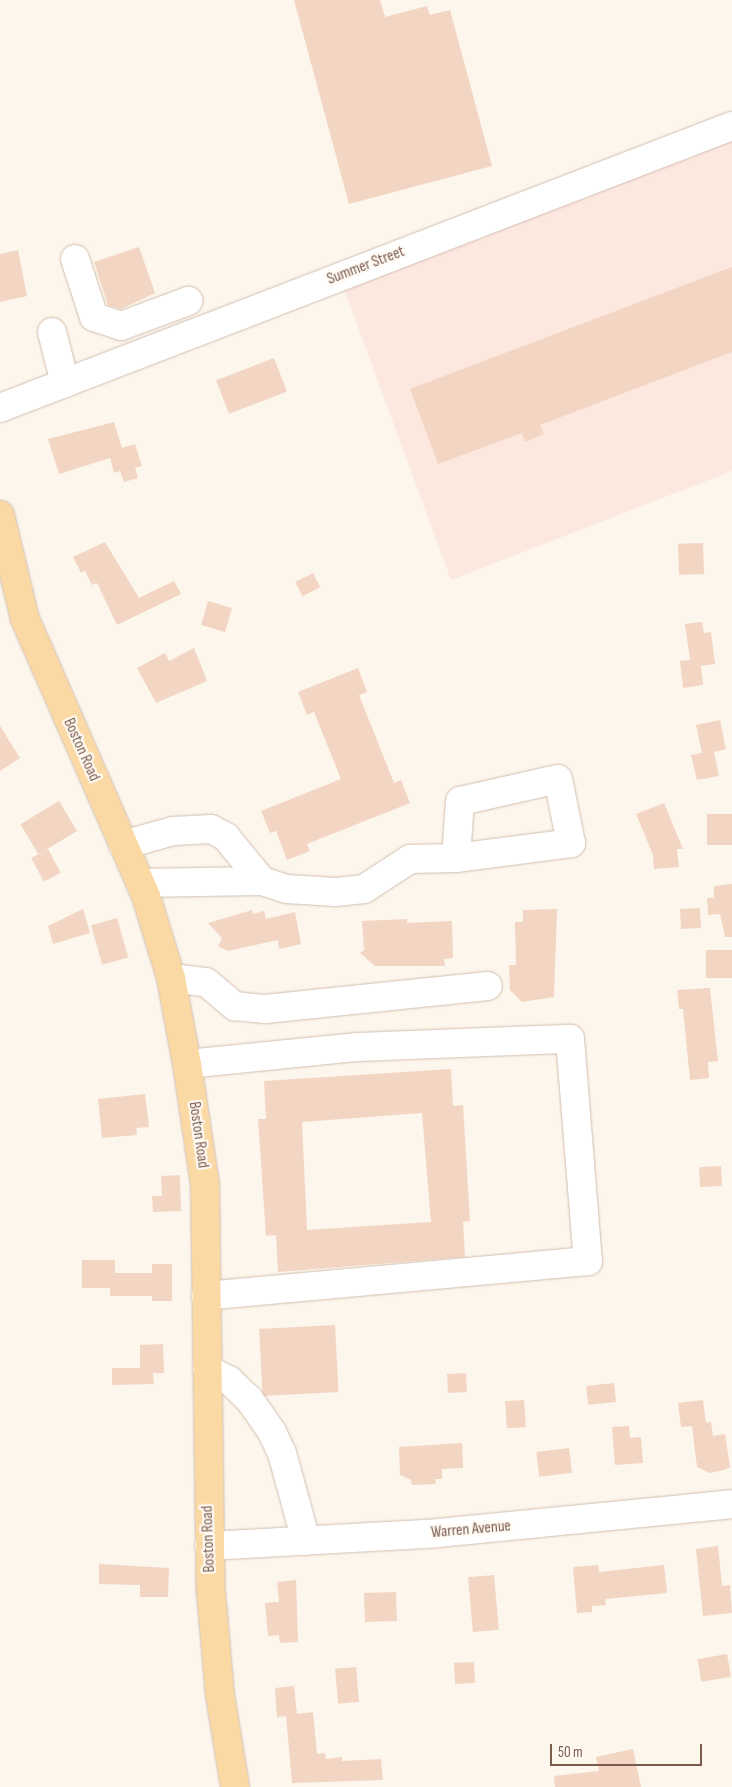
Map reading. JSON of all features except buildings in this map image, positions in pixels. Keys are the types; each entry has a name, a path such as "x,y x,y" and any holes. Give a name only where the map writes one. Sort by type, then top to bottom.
{"main road":[{"name":"Boston Road","path":"0,515 25,619 140,883 171,978 187,1064 205,1184 209,1546 219,1686 235,1787"},
{"path":"0,592 25,619"}],"street":[{"name":"Summer Street","path":"0,408 732,126"},
{"path":"75,259 94,317 122,326 188,301"},
{"path":"52,332 65,383"},
{"path":"124,845 173,831 211,829 226,837 262,881"},
{"path":"140,883 262,881 308,892 364,889 410,859 456,858"},
{"path":"171,978 206,982 235,1006 265,1009 488,986"},
{"path":"187,1064 358,1047 570,1039 588,1261 206,1296"},
{"path":"207,1370 229,1380 249,1398 272,1432 282,1453 306,1541"},
{"name":"Warren Avenue","path":"209,1546 306,1541 732,1504"}],"shaded area":[{"path":"732,139 732,471 451,580 344,289"}]}
